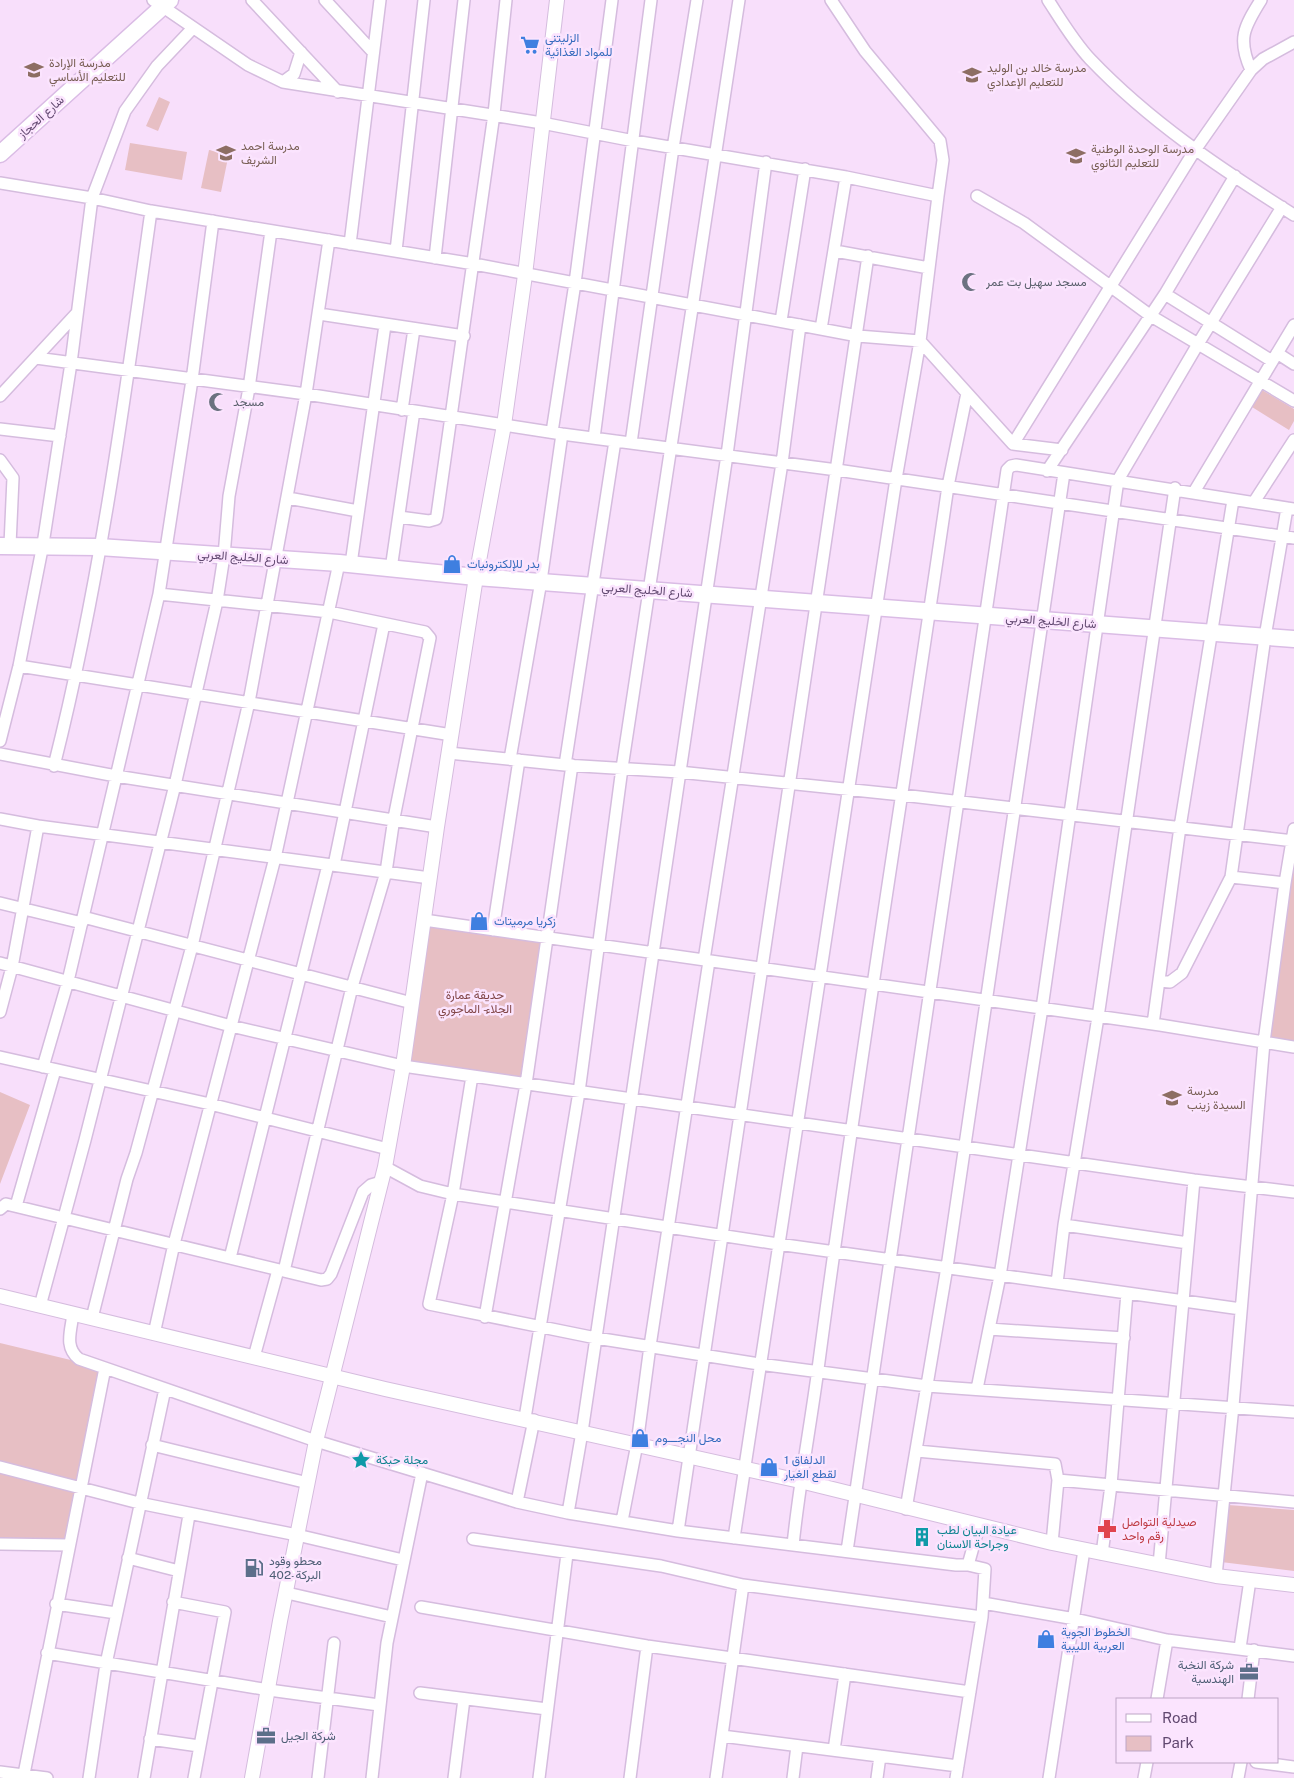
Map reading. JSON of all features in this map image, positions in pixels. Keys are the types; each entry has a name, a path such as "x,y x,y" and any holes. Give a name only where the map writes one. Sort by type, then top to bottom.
{"main road":[{"name":"شارع الحجاز","path":"0,154 161,3"},
{"name":"شارع الخليج العربي","path":"5,545 99,546 345,563 476,577 1294,639"}],"street":[{"path":"252,0 338,92"},
{"path":"325,0 373,52"},
{"path":"350,244 380,0"},
{"path":"396,251 424,0"},
{"path":"435,258 464,0"},
{"path":"399,517 429,521 436,519 474,264 494,114 506,0"},
{"path":"252,1778 316,1441 385,1167 403,1066 437,827 476,577 504,424 526,275 557,0"},
{"path":"493,930 514,760 541,581 593,133 612,0"},
{"path":"594,438 651,0"},
{"path":"631,444 673,148 697,0"},
{"path":"517,1502 558,1210 579,1092 622,768 648,590 672,449 739,0"},
{"path":"734,1538 759,1364 876,607 920,341 943,160 940,141 865,51 831,0"},
{"path":"1048,0 1090,59 1175,136 1294,215"},
{"path":"1251,70 1242,47 1243,38 1246,24 1261,0"},
{"path":"161,3 192,29 248,65 283,82 413,104 494,114 673,148 805,169 938,196"},
{"path":"0,741 19,666 43,544 71,363 92,198 125,111 157,66 192,29"},
{"path":"1013,444 1195,150 1251,70 1263,59 1294,42"},
{"path":"283,82 294,74 301,52"},
{"path":"568,1513 632,1100 705,594 728,455 744,314 766,162"},
{"path":"781,321 805,169"},
{"path":"1048,471 1165,294 1235,176"},
{"path":"821,329 846,177"},
{"path":"0,183 92,198 151,211 474,264 614,292 651,297 858,336 920,341 1013,444 1062,450"},
{"path":"977,196 1024,223 1151,316 1294,401"},
{"path":"977,1389 1000,1276 1042,1008 1118,480 1210,323 1282,207"},
{"path":"54,766 77,675 129,370 151,211"},
{"path":"43,1067 68,981 83,920 101,835 159,594 192,380 213,221"},
{"path":"40,1306 64,1220 175,785 217,601 224,556 229,496 249,388 271,231"},
{"path":"92,1318 114,1230 192,946 229,793 269,605 306,394 329,240"},
{"path":"835,251 929,268"},
{"path":"678,1530 706,1355 740,1114 858,336 868,256"},
{"path":"1165,294 1210,323 1274,357 1294,364"},
{"path":"0,396 76,314"},
{"path":"319,314 464,336"},
{"path":"154,1334 174,1244 274,858 329,612 345,563 358,511 385,325"},
{"path":"622,1521 637,1444 650,1346 688,1107 706,961 782,463 800,325"},
{"path":"1194,492 1294,325"},
{"path":"391,569 399,517 414,329"},
{"path":"36,358 249,388 306,394 452,418 504,424 631,444 837,470 1289,537"},
{"path":"793,1545 832,1250 874,984 948,486 967,393"},
{"path":"0,429 60,436"},
{"path":"1254,502 1294,440"},
{"path":"486,1317 526,1084 547,938 568,765 615,441"},
{"path":"0,460 13,478 5,545"},
{"path":"847,1551 909,1137 928,993 987,616 1003,494 1007,470 1016,464 1048,471 1174,488 1233,500 1290,508 1289,537 1264,636 1231,877 1182,973 1170,982 1159,981"},
{"path":"906,1509 947,1267 963,1146 1064,473"},
{"path":"1057,1283 1064,1225 1098,1017 1153,629 1171,520 1174,488"},
{"path":"288,498 358,511"},
{"path":"1153,1024 1180,827 1233,500"},
{"path":"159,594 329,612 425,632 430,638 414,728 394,818 386,872 352,987 281,1270 254,1357"},
{"path":"230,1258 301,975 345,811 362,721 384,624"},
{"path":"19,666 452,734"},
{"path":"449,753 568,765 679,772 902,794 1293,841"},
{"path":"0,754 54,766 394,818 437,827"},
{"path":"0,819 101,835 430,878"},
{"path":"0,1012 12,967 38,826"},
{"path":"1216,1576 1233,1406 1264,1042 1284,883 1294,829"},
{"path":"1231,877 1284,883"},
{"path":"0,903 138,932 412,1003"},
{"path":"424,920 1153,1024 1294,1047"},
{"path":"0,963 174,1012 286,1040 403,1066 797,1122 850,1132 909,1137 1018,1155 1294,1192"},
{"path":"0,1057 210,1104 266,1120 388,1149"},
{"path":"16,1206 47,1092 55,1070"},
{"path":"472,1076 453,1194 429,1304 596,1338 759,1364 927,1386 1118,1400 1233,1406 1294,1412"},
{"path":"385,1167 420,1186 453,1194 723,1234 778,1244 832,1250 1000,1276 1241,1309"},
{"path":"1159,1565 1194,1180"},
{"path":"0,1209 6,1204 16,1206 64,1220 114,1230 322,1280 328,1279 364,1192 371,1184 381,1182"},
{"path":"1064,1225 1188,1243"},
{"path":"1102,1554 1111,1485 1127,1293"},
{"path":"0,1296 332,1376 800,1481 1052,1544 1216,1576 1294,1586"},
{"path":"74,1314 69,1343 70,1350 79,1359 316,1441 517,1502 568,1513 678,1530 968,1565 985,1569 982,1617 957,1772 880,1756 722,1736"},
{"path":"989,1329 1124,1338"},
{"path":"24,1774 56,1604 105,1368"},
{"path":"89,1778 106,1664 139,1503 165,1389"},
{"path":"152,1445 308,1483"},
{"path":"917,1451 1049,1462 1054,1464 1057,1468 1058,1480 1052,1544"},
{"path":"0,1467 82,1486 139,1503 297,1535 403,1560"},
{"path":"372,1778 379,1705 392,1616 422,1473"},
{"path":"1058,1480 1167,1492 1294,1502"},
{"path":"144,1778 189,1514"},
{"path":"968,1565 979,1526"},
{"path":"473,1539 661,1566 743,1585 982,1617"},
{"path":"0,1544 68,1545"},
{"path":"1049,1778 1075,1619 1084,1550"},
{"path":"539,1778 568,1554"},
{"path":"128,1558 179,1571"},
{"path":"1240,1648 1250,1580"},
{"path":"716,1778 743,1585"},
{"path":"287,1593 392,1616"},
{"path":"173,1602 225,1612 194,1778"},
{"path":"983,1603 1075,1619 1167,1640 1294,1656"},
{"path":"56,1604 116,1613"},
{"path":"421,1607 647,1646 970,1692"},
{"path":"1157,1698 1167,1640"},
{"path":"318,1778 334,1643"},
{"path":"630,1778 647,1646"},
{"path":"1248,1698 1254,1650"},
{"path":"47,1653 269,1690 379,1705"},
{"path":"834,1750 845,1674"},
{"path":"420,1694 547,1709"},
{"path":"454,1778 464,1699"},
{"path":"150,1739 199,1746"},
{"path":"793,1778 798,1746"},
{"path":"877,1778 880,1756"},
{"path":"1144,1778 1147,1763"},
{"path":"1238,1778 1241,1763"},
{"path":"1264,1763 1294,1767"},
{"path":"0,1772 47,1778"}],"green space":[{"path":"159,97 170,102 158,131 146,126"},
{"path":"130,143 187,152 182,180 125,170"},
{"path":"209,150 229,153 221,192 201,188"},
{"path":"1262,390 1294,409 1294,421 1289,430 1252,407"},
{"path":"1294,841 1294,1046 1264,1042"},
{"name":"حديقة عمارة الجلاء- الماجوري","path":"425,920 547,938 526,1083 403,1066"},
{"path":"0,1092 30,1105 0,1184"},
{"path":"0,1343 104,1368 81,1486 0,1467"},
{"path":"0,1469 81,1487 67,1545 0,1542"},
{"path":"1228,1505 1294,1510 1294,1571 1221,1562"}],"place":[{"name":"الزليتني للمواد الغذائية","path":"530,45"},
{"name":"مدرسة الإرادة للتعليم الأساسي","path":"34,70"},
{"name":"مدرسة خالد بن الوليد للتعليم الإعدادي","path":"972,75"},
{"name":"مدرسة احمد الشريف","path":"226,153"},
{"name":"مدرسة الوحدة الوطنية للتعليم الثانوي","path":"1076,156"},
{"name":"مسجد سهيل بت عمر","path":"971,282"},
{"name":"مسجد","path":"218,402"},
{"name":"بدر للإلكترونيات","path":"452,564"},
{"name":"زكريا مرميتات","path":"479,921"},
{"name":"مدرسة السيدة زينب","path":"1172,1098"},
{"name":"محل النجـــوم","path":"640,1438"},
{"name":"مجلة حبكة","path":"361,1460"},
{"name":"الدلفاق 1 لقطع الغيار","path":"769,1467"},
{"name":"صيدلية التواصل رقم واحد","path":"1107,1529"},
{"name":"عيادة البيان لطب وجراحة الاسنان","path":"922,1537"},
{"name":"محطو وقود 402-البركة","path":"254,1568"},
{"name":"الخطوط الجوية العربية الليبية","path":"1046,1639"},
{"name":"شركة النخبة الهندسية","path":"1249,1672"},
{"name":"شركة الجيل","path":"266,1736"}]}
